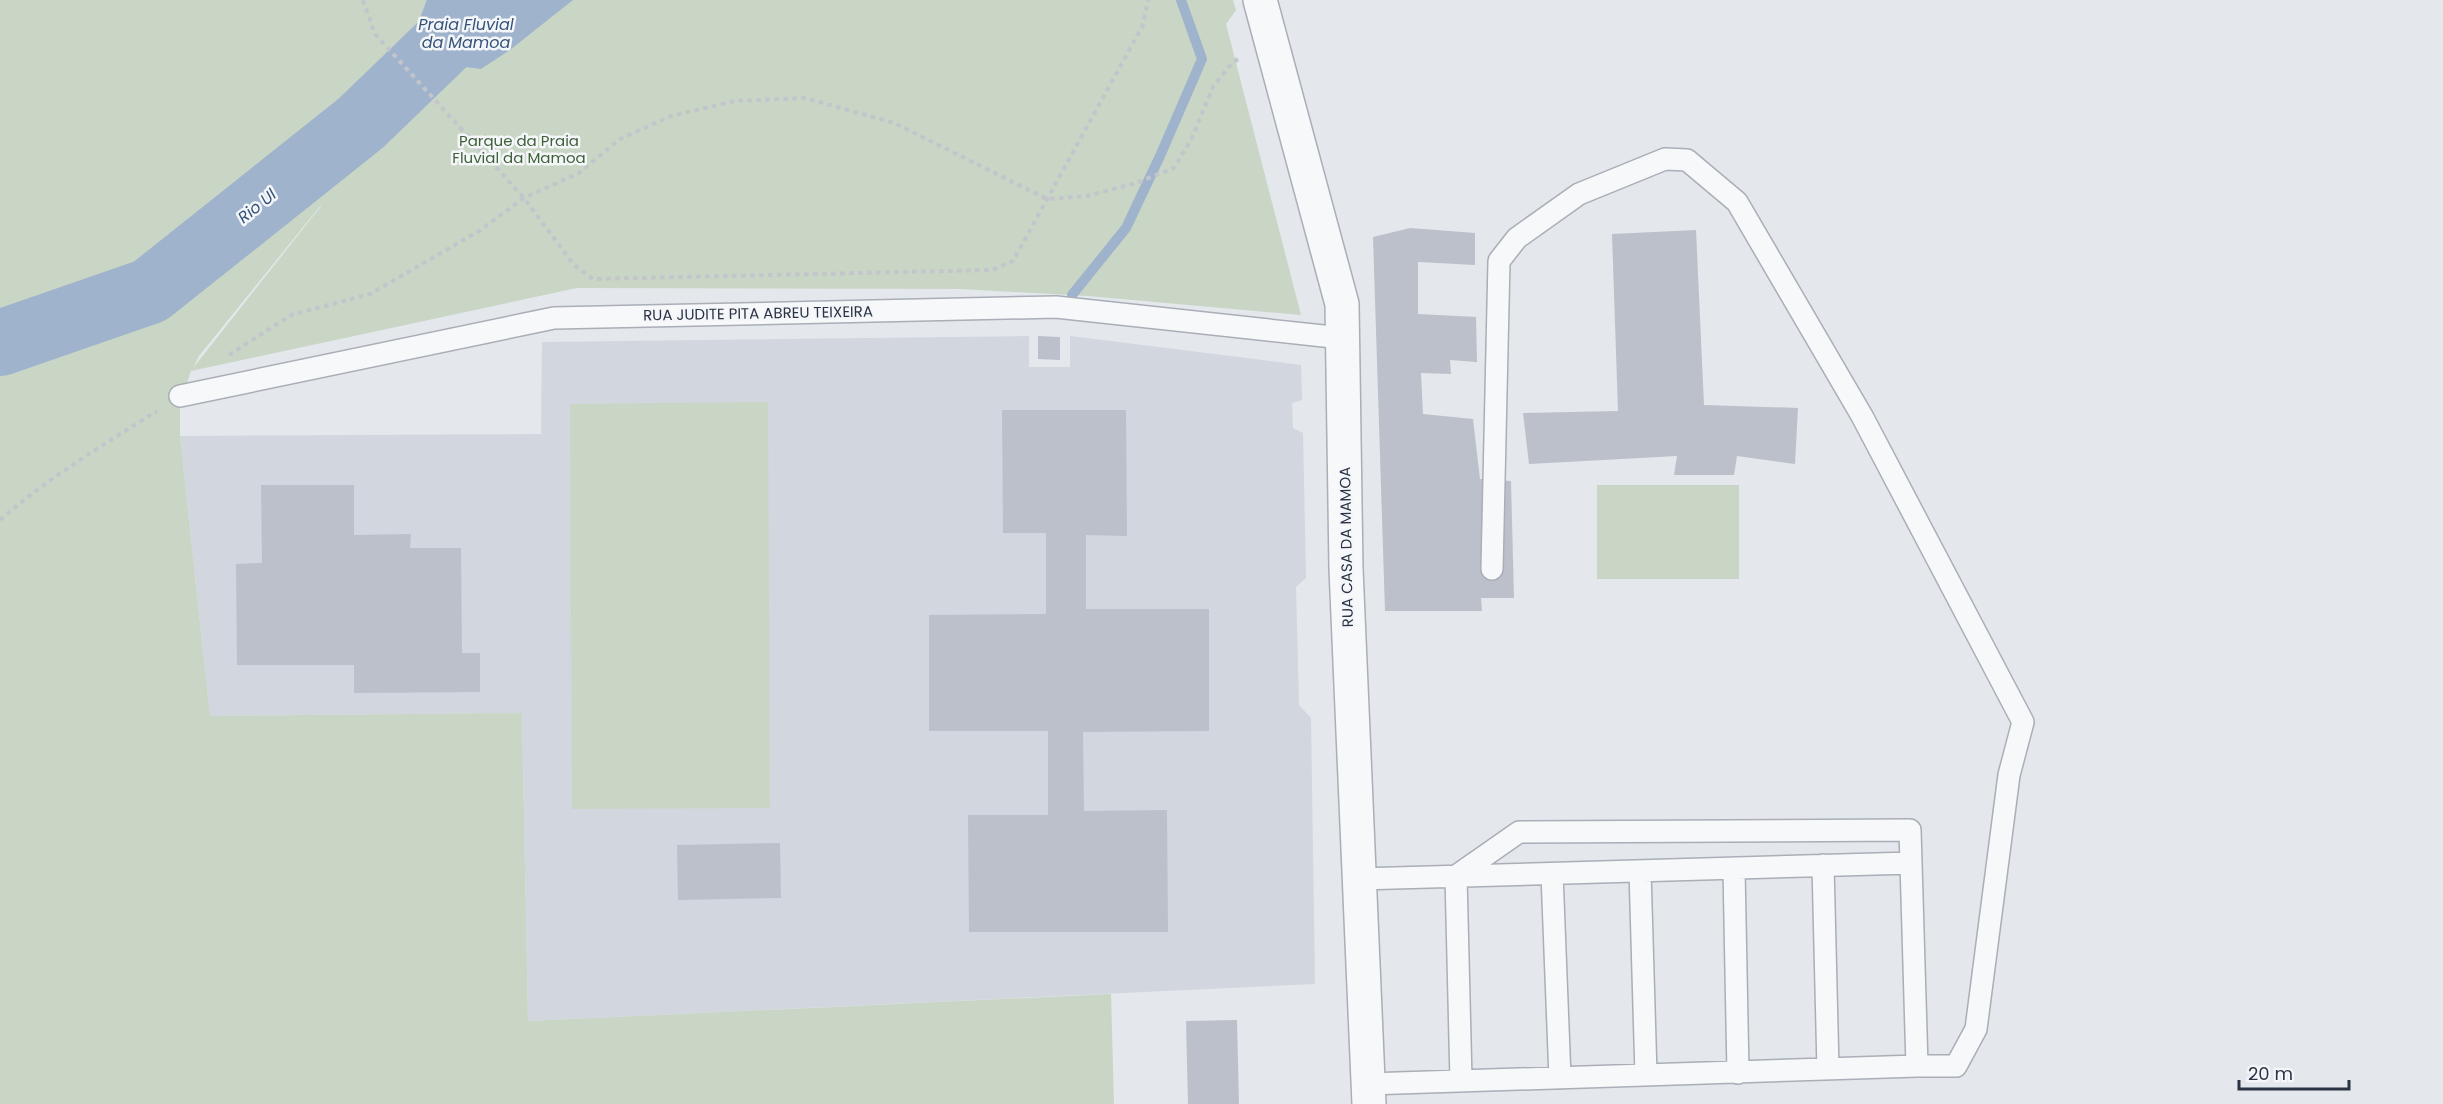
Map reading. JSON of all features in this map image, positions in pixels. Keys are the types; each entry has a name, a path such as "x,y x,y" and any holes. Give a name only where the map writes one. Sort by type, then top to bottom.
{"street":[{"name":"RUA CASA DA MAMOA","path":"1260,0 1342,304 1346,569 1369,1094"}],"lane":[{"path":"1369,1094 1461,1081 1956,1066 1976,1029 2009,775 2023,722 1862,416 1737,202 1687,160 1665,159 1579,194 1517,238 1499,261 1492,569"},
{"name":"RUA JUDITE PITA ABREU TEIXEIRA","path":"180,396 554,318 1056,307 1342,338"},
{"path":"1456,876 1519,832 1910,830 1917,1066"},
{"path":"1359,879 1911,862"},
{"path":"1823,865 1828,1069"},
{"path":"1734,868 1738,1072"},
{"path":"1640,871 1646,1075"},
{"path":"1552,874 1560,1078"},
{"path":"1456,876 1461,1081"}],"path":[{"path":"363,0 375,34 524,198 574,265 593,279 992,270 1013,261 1143,25 1148,0"},
{"path":"224,359 291,315 370,294 479,231 524,198 579,173 620,139 671,116 735,101 805,98 894,123 1047,199 1087,196 1136,183 1174,168 1191,140 1213,87 1232,63 1270,39"},
{"path":"0,520 22,501 84,457 180,396"}],"shaded area":[{"path":"1029,336 1029,367 1070,367 1070,336 1301,365 1302,400 1292,403 1293,428 1303,433 1306,578 1296,587 1299,705 1311,718 1315,984 528,1021 522,713 210,716 180,436 541,434 542,342"}],"green space":[{"name":"Parque da Praia Fluvial da Mamoa","path":"0,0 1233,0 1236,10 1226,24 1301,315 1088,296 960,289 577,288 191,371 180,403 180,436 210,716 522,713 528,1021 1111,994 1114,1104 0,1104","holes":["321,206 193,368 199,356"]},
{"path":"768,402 770,808 572,809 570,404"},
{"path":"1597,485 1739,485 1739,579 1597,579"}],"water":[{"name":"Praia Fluvial da Mamoa","path":"435,0 573,0 510,50 481,69 434,63 372,133 345,109 413,59"}],"building":[{"path":"1410,228 1475,233 1475,265 1418,262 1418,314 1476,317 1477,362 1450,360 1451,374 1421,373 1423,414 1473,419 1480,479 1511,481 1514,598 1481,598 1482,611 1385,611 1373,237"},
{"path":"1696,230 1704,405 1798,408 1795,464 1737,456 1734,475 1674,475 1677,456 1529,464 1523,413 1618,411 1612,234"},
{"path":"1038,336 1060,337 1060,360 1038,359"},
{"path":"1002,410 1126,410 1127,536 1086,535 1086,609 1209,609 1209,731 1083,732 1084,811 1167,810 1168,932 969,932 968,815 1048,815 1048,731 929,731 929,615 1046,614 1046,533 1003,533"},
{"path":"261,485 354,485 354,535 411,534 410,548 461,548 462,653 480,653 480,692 354,693 354,665 237,665 236,564 262,563"},
{"path":"780,843 781,898 678,900 677,845"},
{"path":"1237,1020 1239,1104 1188,1104 1186,1021"}],"waterway":[{"name":"Rio Ul","path":"0,343 150,291 361,123 447,40 462,0"},
{"path":"1072,295 1126,228 1202,59 1181,0"}]}
